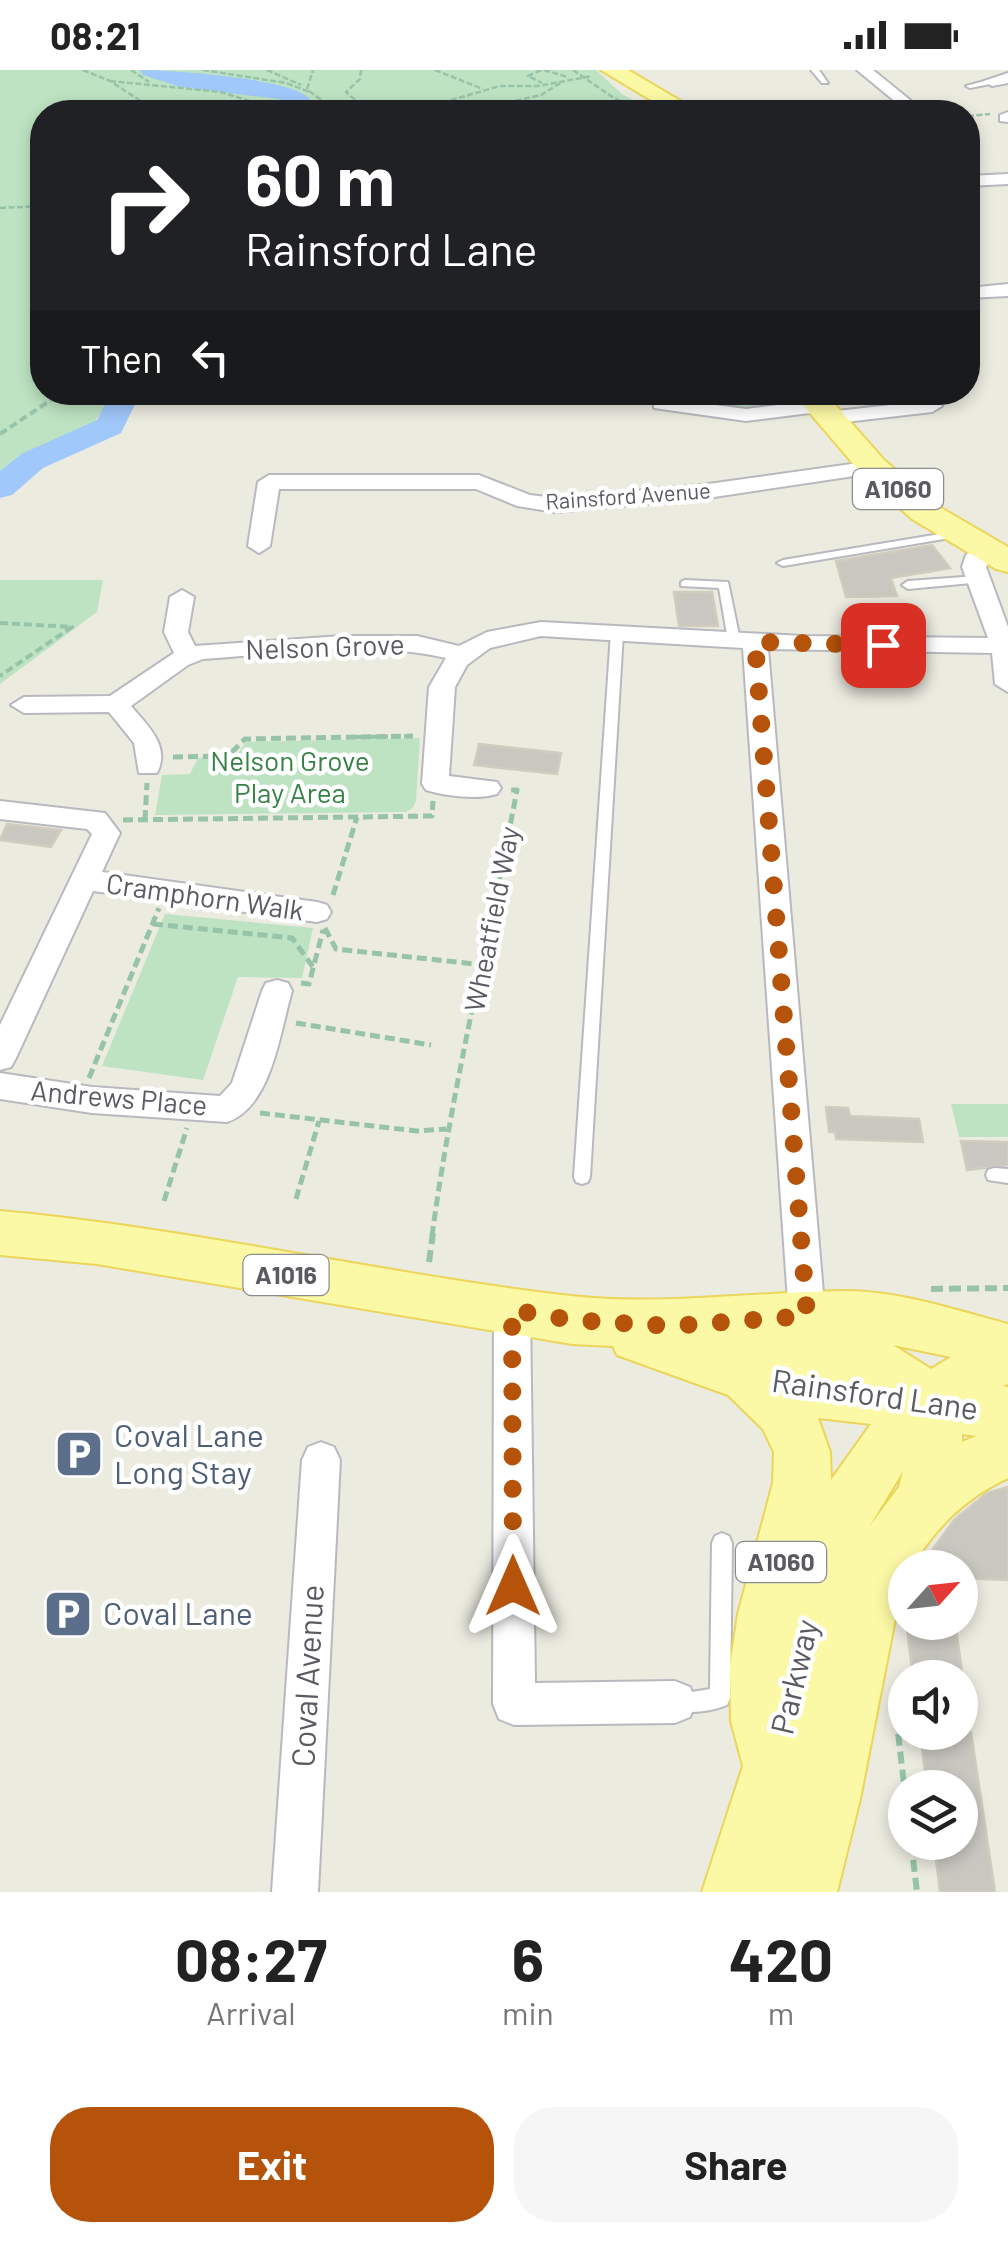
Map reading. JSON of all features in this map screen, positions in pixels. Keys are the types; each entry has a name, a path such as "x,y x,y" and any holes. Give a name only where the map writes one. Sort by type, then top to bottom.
{"main road":[{"path":"614,72 666,100"},
{"name":"A1060","path":"818,405 873,467 982,557"},
{"name":"Rainsford Lane","path":"0,1233 97,1242 572,1320 671,1326 848,1316 903,1322 1008,1349"},
{"name":"Rainsford Lane","path":"572,1320 671,1348 744,1376 819,1394 1008,1413"},
{"path":"671,1326 830,1348 881,1363 908,1381 928,1403 937,1448 926,1497"},
{"name":"Parkway","path":"736,1892 774,1769 802,1636 826,1551 851,1495 876,1457 928,1403 952,1384 1008,1359"},
{"name":"A1060","path":"744,1376 780,1404 796,1430 804,1476 770,1601 758,1668 761,1722 774,1769"},
{"name":"Parkway","path":"803,1892 832,1778 860,1625 878,1566 926,1497 964,1469 1008,1449"}],"street":[{"path":"864,70 902,100"},
{"path":"980,180 1008,178"},
{"path":"980,292 1008,290"},
{"path":"668,405 746,416 818,405 931,405"},
{"name":"Rainsford Avenue","path":"259,546 269,482 479,482 525,501 555,505 701,492 873,467"},
{"path":"982,557 998,607 1008,684"},
{"path":"24,706 116,704 187,655 176,632 182,597"},
{"path":"435,784 436,736 447,672 462,654 515,632 540,629 744,641 1003,646"},
{"path":"744,641 807,1316"},
{"name":"Nelson Grove","path":"187,655 342,643 430,644 462,654"},
{"path":"116,704 147,742 149,763"},
{"name":"Wheatfield Way","path":"435,784 488,788"},
{"path":"0,810 95,820"},
{"name":"Andrews Place","path":"0,1058 106,832 95,820"},
{"name":"Cramphorn Walk","path":"83,880 320,918"},
{"name":"Andrews Place","path":"0,1086 80,1098 227,1108 246,1090 272,1005"},
{"path":"512,1310 514,1704 676,1702"},
{"name":"Coval Avenue","path":"295,1892 321,1460"}],"lane":[{"path":"815,70 826,81"},
{"path":"970,86 1000,80"},
{"path":"782,563 982,557"},
{"path":"908,585 982,557"},
{"path":"686,584 724,584 744,641"},
{"path":"582,1177 617,633"},
{"path":"676,1702 720,1698 722,1542"}],"path":[{"path":"83,70 110,80 140,100"},
{"path":"131,70 155,85"},
{"path":"203,70 286,83 309,91"},
{"path":"266,70 309,91 318,100"},
{"path":"309,91 313,70"},
{"path":"355,100 346,92 360,79 360,70"},
{"path":"435,70 486,90"},
{"path":"544,84 528,78 542,70 573,78"},
{"path":"574,70 604,89 611,100"},
{"path":"451,100 486,90 614,72"},
{"path":"523,100 542,96 573,78"},
{"path":"110,80 235,94 251,100"},
{"path":"0,208 30,207"},
{"path":"0,434 47,405"},
{"path":"0,623 72,627 0,676"},
{"path":"145,820 149,763 228,756 246,739 436,736"},
{"path":"95,820 432,816 435,784"},
{"name":"Wheatfield Way","path":"445,1299 453,1265 428,1262 446,1129 484,965 517,790 488,788"},
{"path":"357,817 320,918 309,984 280,982 272,1005 431,1045"},
{"path":"80,1098 166,892"},
{"name":"Cramphorn Walk","path":"320,918 336,949 484,965"},
{"path":"153,924 292,938 313,967"},
{"path":"164,1201 194,1107"},
{"path":"227,1108 418,1130 446,1129"},
{"path":"296,1200 319,1120"},
{"path":"913,1860 917,1892"}],"green space":[{"path":"0,70 596,70 634,100 30,100 30,405 105,405 94,423 73,436 19,455 0,471"},
{"path":"727,405 785,405 756,408"},
{"path":"0,580 103,580 97,612 0,684"},
{"name":"Nelson Grove Play Area","path":"420,738 416,801 406,812 155,815 162,775 190,774 198,758 237,755 246,742"},
{"path":"165,914 313,928 302,978 238,977 203,1080 102,1066"},
{"path":"951,1104 1008,1104 1008,1137 959,1137"}],"building":[{"path":"932,545 950,568 891,578 897,596 846,597 836,561"},
{"path":"674,592 712,592 718,626 679,626"},
{"path":"479,744 561,753 557,774 474,765"},
{"path":"7,824 61,830 51,847 0,840"},
{"path":"826,1107 848,1108 850,1116 919,1119 923,1142 836,1139 835,1132 829,1132"},
{"path":"961,1141 1008,1142 1008,1165 967,1170"},
{"path":"1008,1487 1008,1580 978,1579 978,1550 932,1550 954,1520 987,1493"},
{"path":"908,1640 958,1640 960,1660 911,1660"},
{"path":"922,1750 974,1750 977,1770 925,1770"},
{"path":"978,1779 995,1892 940,1892 936,1860 978,1860"}],"waterway":[{"path":"151,70 180,80 284,93 298,100"},
{"path":"0,488 32,461 110,426 120,405"}],"place":[{"name":"Coval Lane Long Stay","path":"79,1454"},
{"name":"Coval Lane","path":"68,1614"}],"route":[{"path":"513,1586 512,1310 572,1320 671,1326 807,1316 755,642 883,645"}]}
